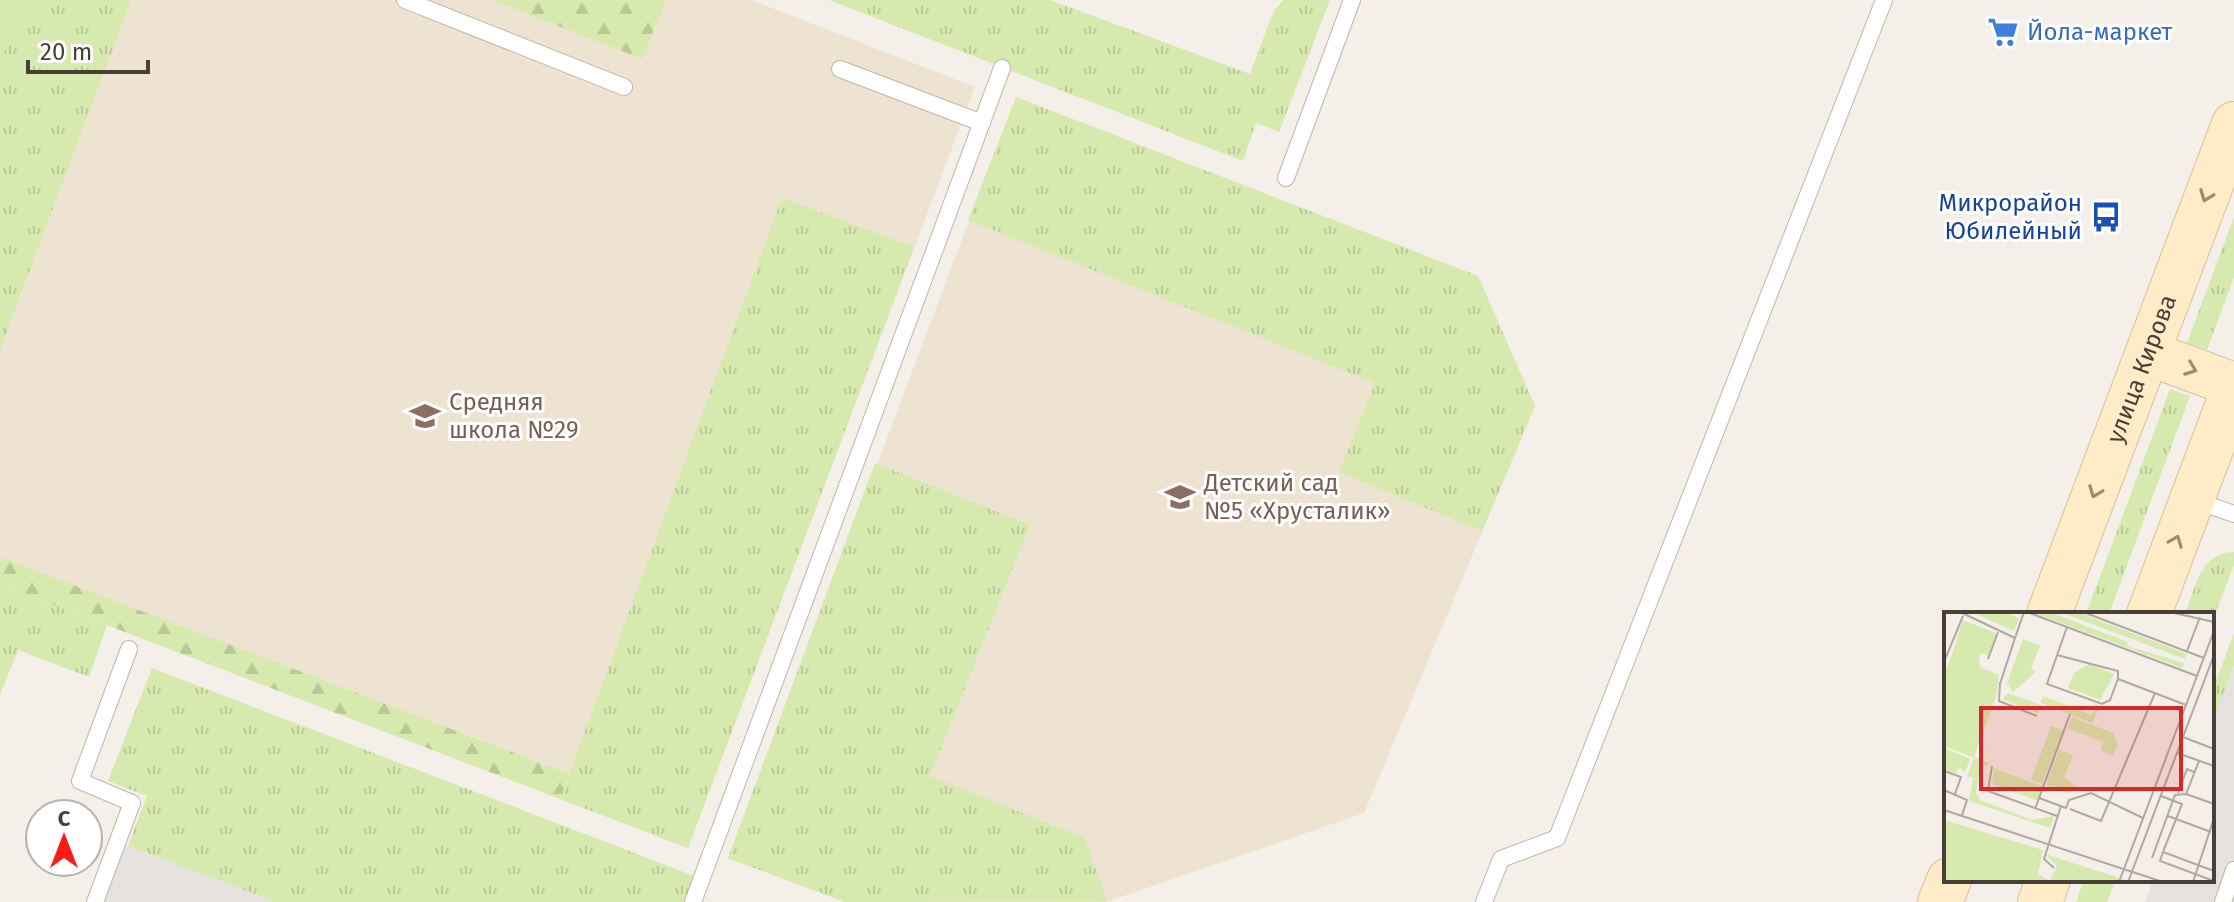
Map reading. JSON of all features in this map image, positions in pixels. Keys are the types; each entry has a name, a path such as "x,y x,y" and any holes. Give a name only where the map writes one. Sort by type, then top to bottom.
{"main road":[{"name":"улица Кирова","path":"2050,612 2234,124"},
{"path":"2148,353 2234,387 2150,612"},
{"path":"1940,902 1948,882"},
{"path":"2040,902 2047,882"}],"lane":[{"path":"405,0 624,87"},
{"path":"1286,178 1352,0"},
{"path":"1484,902 1501,859 1557,838 1884,0"},
{"path":"693,902 1002,68"},
{"path":"840,69 982,123"},
{"path":"2192,499 2234,514"},
{"path":"95,902 132,803 80,781 129,649"},
{"path":"2223,902 2234,870"}],"shaded area":[{"name":"Средняя школа №29","path":"0,0 751,0 975,87 688,848 0,584"},
{"name":"Детский сад №5 «Хрусталик»","path":"1016,97 1478,276 1535,406 1364,813 1106,902 845,902 728,858"},
{"path":"2234,665 2234,902 2145,902 2152,882 2214,882 2214,719"},
{"path":"109,839 275,902 86,902 95,878 104,878 104,853"}],"green space":[{"path":"0,0 24,0 0,63"},
{"path":"21,0 131,0 0,350 0,55"},
{"path":"493,0 666,0 642,59"},
{"path":"829,0 1050,0 1250,74 1274,10 1284,0 1330,0 1279,132 1256,123 1243,161"},
{"path":"1016,97 1478,276 1535,406 1482,531 1339,472 1375,383 968,220"},
{"path":"782,198 914,247 688,848 560,799"},
{"path":"2234,217 2234,277 2207,350 2187,343"},
{"path":"2170,389 2190,396 2110,612 2087,612"},
{"path":"875,463 1030,525 930,776 1085,838 1107,901 845,902 728,858"},
{"path":"2234,552 2234,565 2214,618 2214,612 2186,612 2196,582 2206,565 2223,554"},
{"path":"0,557 569,774 560,799 0,584"},
{"path":"0,584 107,625 89,677 18,650 0,695"},
{"path":"2234,633 2234,665 2214,719 2214,687"},
{"path":"152,668 702,879 693,902 275,902 128,846 147,796 108,781"},
{"path":"2083,882 2115,882 2107,902 2076,902"}],"place":[{"name":"Йола-маркет","path":"2003,32"},
{"name":"Микрорайон Юбилейный","path":"2106,217"},
{"name":"Средняя школа №29","path":"425,416"},
{"name":"Детский сад №5 «Хрусталик»","path":"1180,497"}]}
